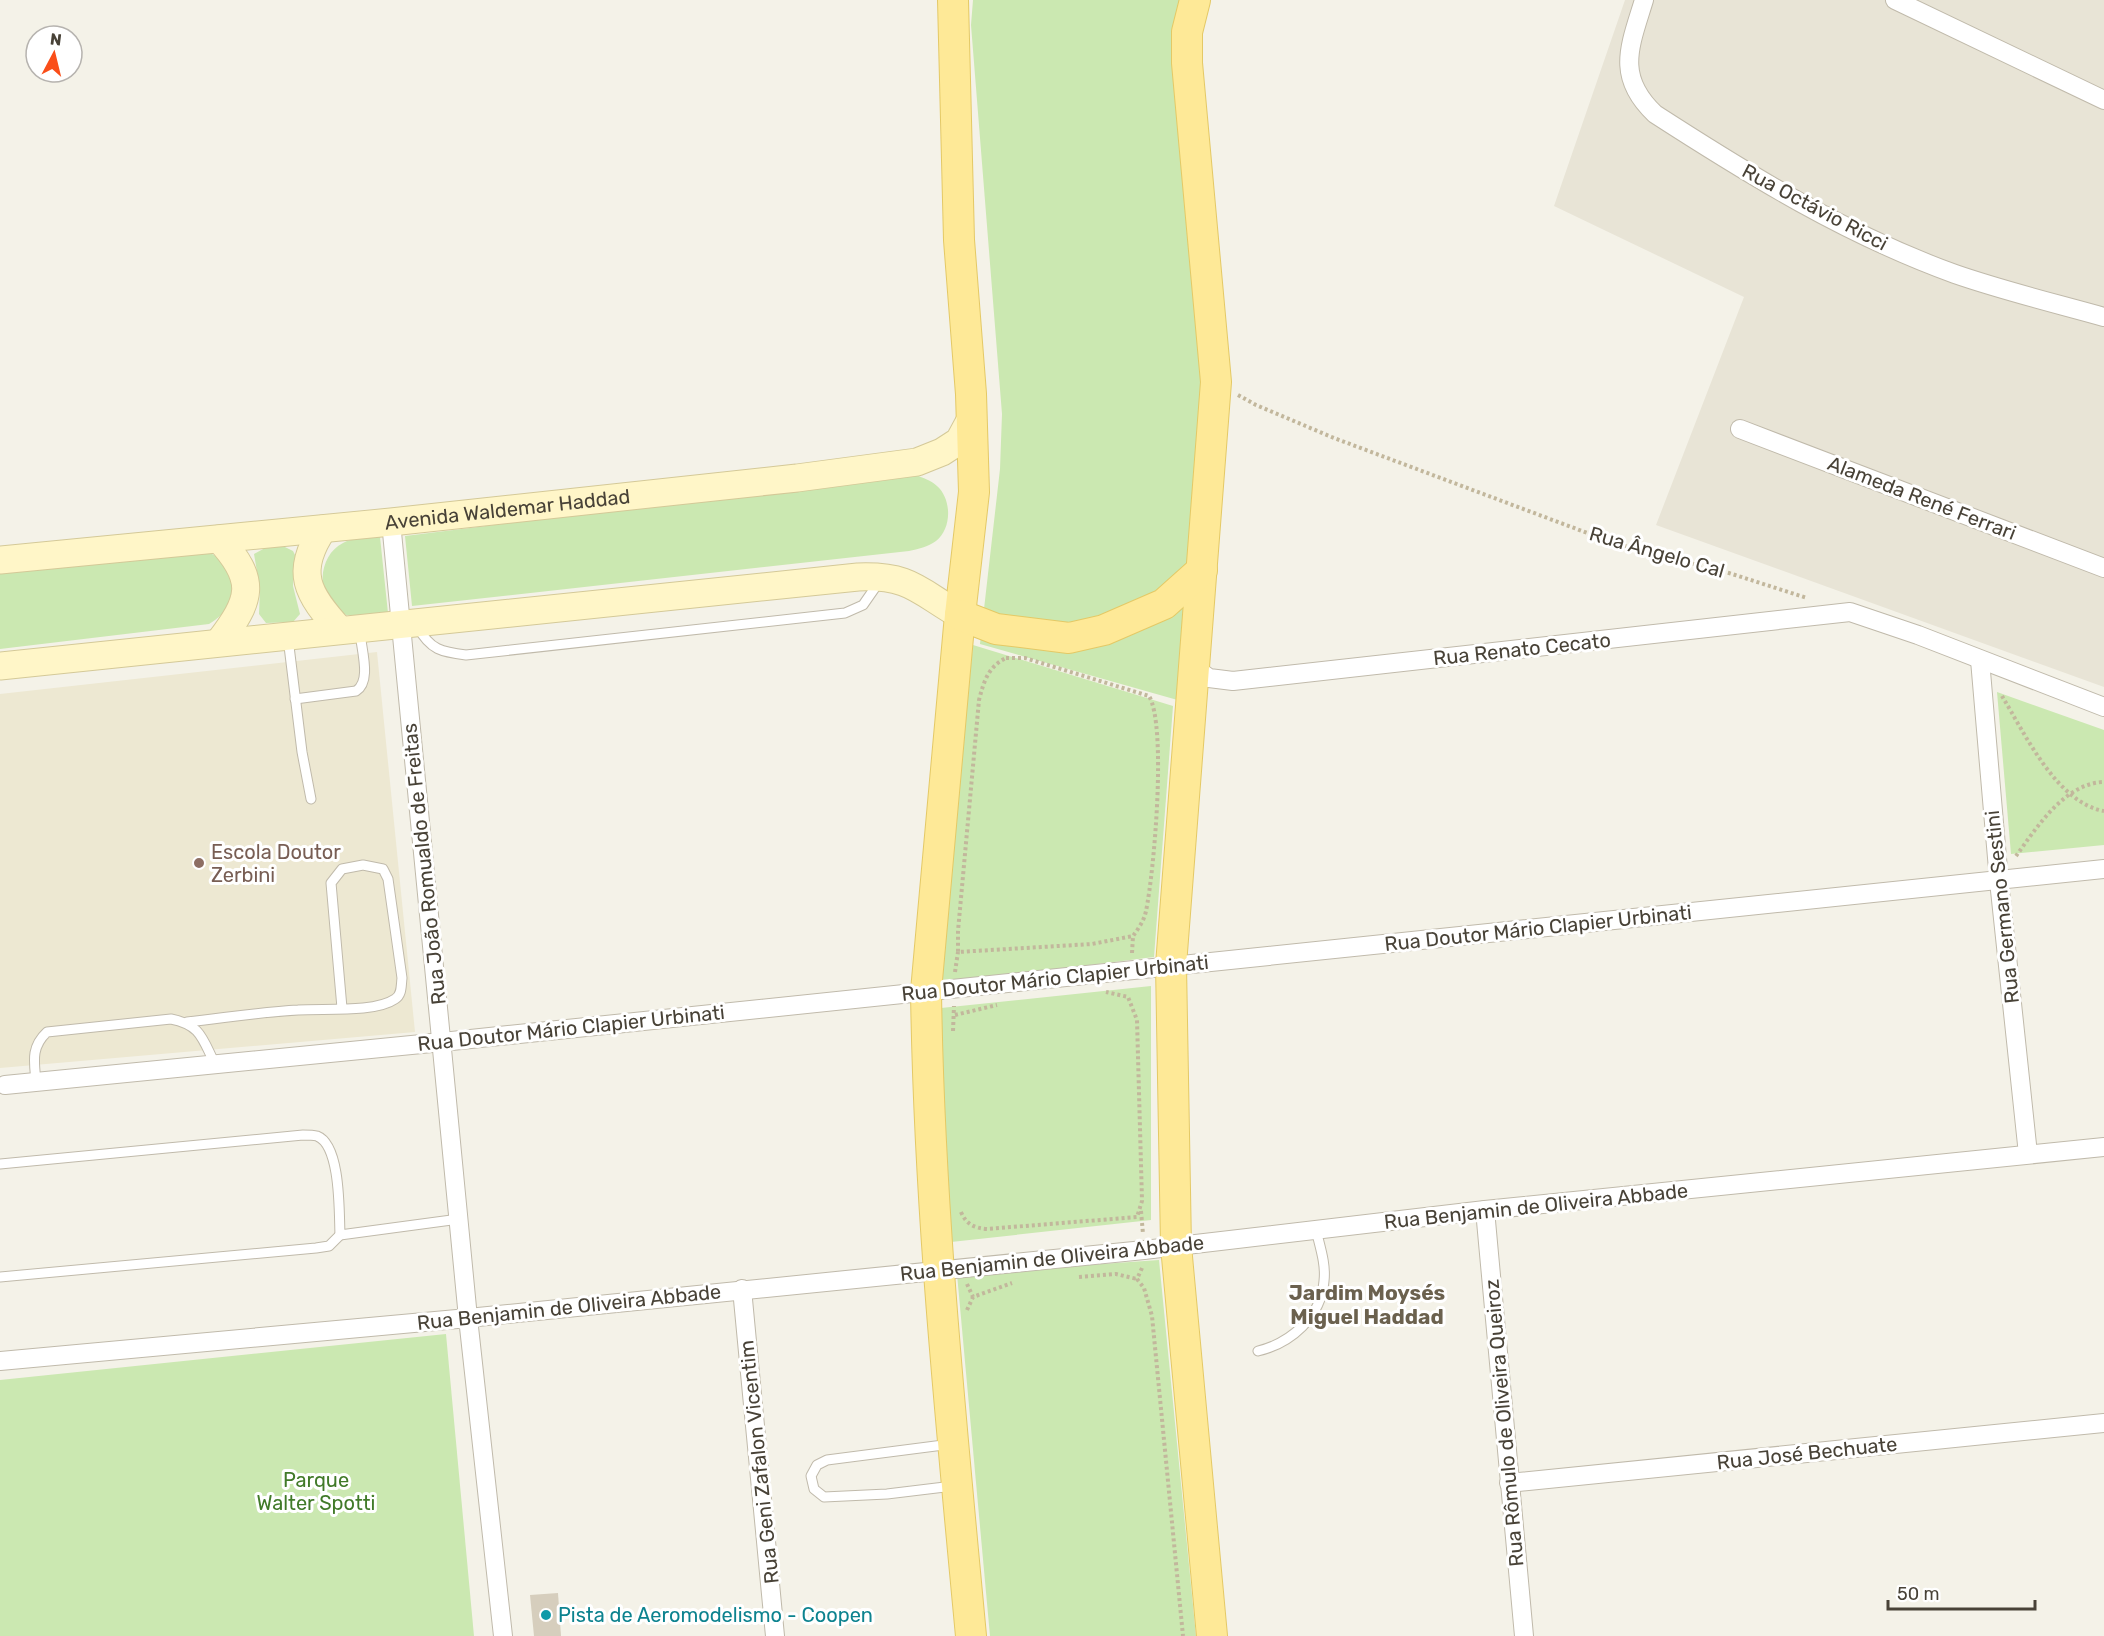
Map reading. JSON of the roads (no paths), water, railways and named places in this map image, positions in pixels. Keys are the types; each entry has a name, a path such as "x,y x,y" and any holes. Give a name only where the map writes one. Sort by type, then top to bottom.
{"main road":[{"path":"953,0 959,240 971,394 974,492 960,615 927,991 937,1270 971,1636"},
{"path":"1195,0 1187,32 1187,63 1216,382 1196,669 1171,965 1176,1246 1212,1636"},
{"name":"Avenida Waldemar Haddad","path":"0,560 391,522 797,478 916,462 942,452 959,441 972,417 971,394"},
{"path":"323,529 309,550 306,569 311,592 322,610 349,629"},
{"path":"219,539 237,558 243,573 246,591 243,607 219,642"},
{"path":"0,666 883,576 911,584 960,615 996,629 1069,638 1104,630 1164,604 1202,570"}],"street":[{"name":"Rua Octávio Ricci","path":"1644,0 1630,44 1628,63 1631,83 1641,100 1655,114 1767,186 1894,249 1955,274 2104,317"},
{"path":"1895,0 2104,100"},
{"name":"Alameda René Ferrari","path":"1740,429 2104,567"},
{"name":"Rua João Romualdo de Freitas","path":"391,522 408,623 442,1042 468,1318 503,1636"},
{"name":"Rua Renato Cecato","path":"1196,669 1209,678 1233,681 1850,612 1918,635 1980,660"},
{"path":"1980,660 2104,707"},
{"name":"Rua Germano Sestini","path":"1980,660 1999,880 2028,1154"},
{"name":"Rua Doutor Mário Clapier Urbinati","path":"5,1084 442,1042 2104,869"},
{"name":"Rua Benjamin de Oliveira Abbade","path":"0,1361 468,1318 1144,1250 1485,1210 2104,1147"},
{"name":"Rua Rômulo de Oliveira Queiroz","path":"1485,1210 1524,1636"},
{"name":"Rua Geni Zafalon Vicentim","path":"742,1289 776,1636"},
{"name":"Rua José Bechuate","path":"1509,1484 2104,1423"}],"lane":[{"path":"408,623 434,650 466,655 845,613 863,605 883,576"},
{"path":"295,699 356,691 362,687 365,679 349,629"},
{"path":"288,635 295,699 311,799"},
{"path":"36,1082 33,1055 38,1041 47,1032 171,1019 187,1022 298,1010 342,1008 387,1004 400,994 402,978 388,879 383,868 363,865 342,869 331,883 342,1008"},
{"path":"187,1022 198,1030 215,1064"},
{"path":"0,1164 303,1134 318,1136 330,1147 334,1161 340,1235"},
{"path":"0,1277 316,1248 328,1246 340,1235 459,1220"},
{"path":"1258,1352 1291,1339 1308,1320 1319,1301 1324,1282 1324,1264 1316,1230"},
{"path":"953,1444 827,1460 817,1465 811,1476 814,1489 824,1497 888,1494 957,1485"}],"place":[{"name":"Escola Doutor Zerbini","path":"199,863"},
{"name":"Pista de Aeromodelismo - Coopen","path":"546,1615"}],"district":[{"name":"Jardim Moysés Miguel Haddad","path":"1367,1305"}],"park label":[{"name":"Parque Walter Spotti","path":"316,1492"}]}
